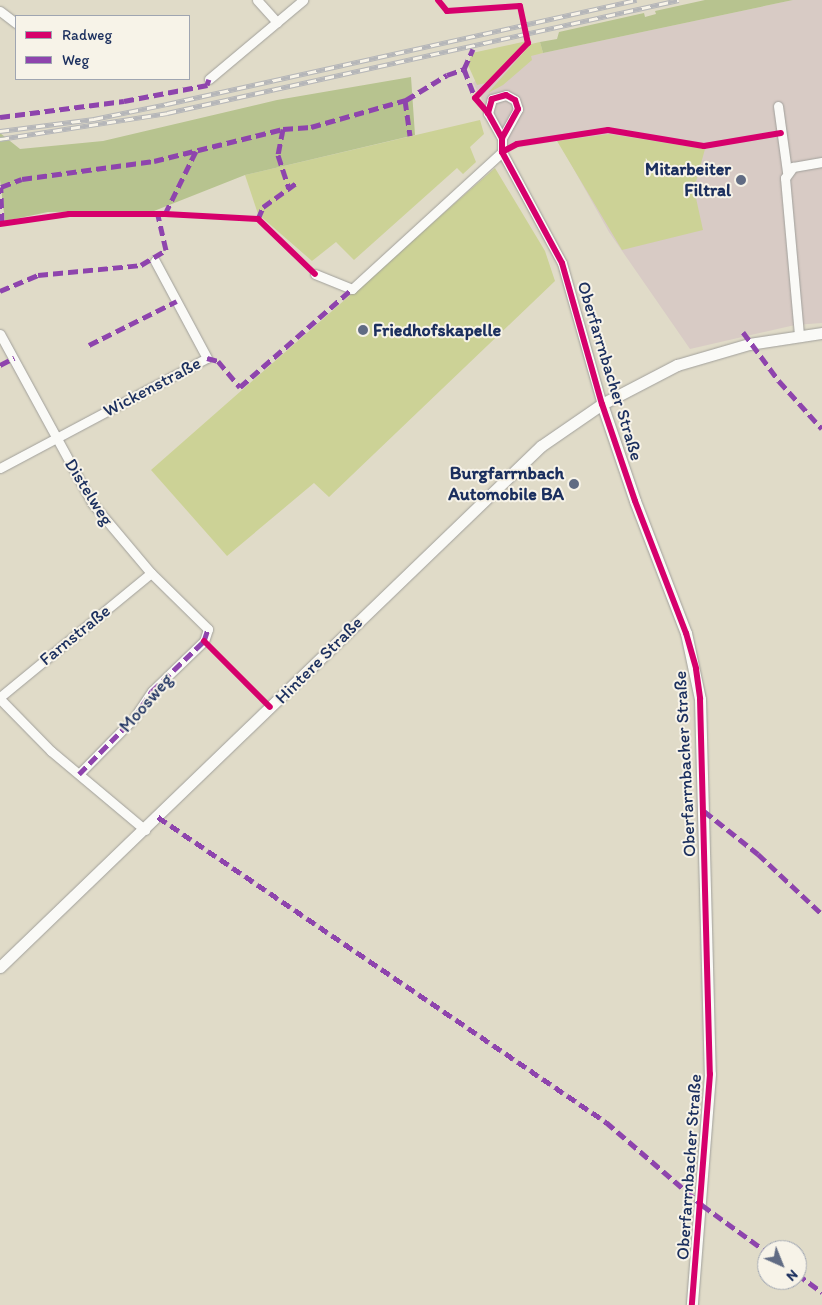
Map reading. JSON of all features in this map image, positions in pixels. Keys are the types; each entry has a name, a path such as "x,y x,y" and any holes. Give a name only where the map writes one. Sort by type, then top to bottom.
{"street":[{"path":"257,0 277,22"},
{"path":"209,79 303,0"},
{"path":"0,11 15,22"},
{"name":"Oberfarrnbacher Straße","path":"502,138 518,109 515,100 506,95 492,99 488,108 502,138 502,152 562,263 602,404 634,501 686,633 700,699 710,1074 692,1305"},
{"path":"778,106 787,172 785,188 799,335"},
{"path":"315,274 352,289 502,152"},
{"path":"787,172 792,167 822,162"},
{"name":"Wickenstraße","path":"0,468 207,358 155,261"},
{"name":"Hintere Straße","path":"0,967 145,830 541,446 602,404 677,365 712,353 799,335 822,333"},
{"name":"Distelweg","path":"0,334 92,503 151,573 208,628"},
{"name":"Farnstraße","path":"0,698 151,573"},
{"name":"Moosweg","path":"79,774 133,719 152,691 204,641 208,628"},
{"path":"0,698 79,774 145,830"}],"shaded area":[{"path":"793,0 822,0 822,323 795,325 690,349 609,232 558,141 509,149 473,83 494,60 543,53"}],"green space":[{"path":"705,0 793,0 543,53 540,42 557,39 559,32 644,13 645,17 656,14 655,11"},
{"path":"527,41 486,83 477,85 468,65 472,53"},
{"path":"540,42 543,53 531,56 532,60 503,85 488,93 531,44"},
{"path":"411,77 415,135 245,175 154,211 48,212 5,221 0,180 0,133 20,149 103,141 277,100"},
{"path":"480,120 484,134 470,147 476,162 463,174 457,168 354,260 336,242 312,261 258,214 245,175"},
{"path":"609,134 705,149 694,189 703,230 622,250 557,141"},
{"path":"495,168 545,251 555,281 329,497 314,483 227,556 151,470"}],"railway":[{"path":"0,131 94,119 167,104 637,0"},
{"path":"0,139 167,113 679,0"}],"marked path":[{"path":"2,223 1,187 22,179 154,161 283,129 311,127 406,100 447,75 464,69 473,49"},
{"path":"464,69 475,98"},
{"path":"0,117 124,101 207,85 209,79"},
{"path":"405,100 410,136"},
{"path":"283,129 278,155 289,188"},
{"path":"165,214 196,151"},
{"path":"258,219 263,207 299,181"},
{"path":"0,291 38,275 141,265 166,250 158,214"},
{"path":"207,358 218,361 240,387 352,289"},
{"path":"89,345 177,301"},
{"path":"743,332 779,381 822,429"},
{"path":"0,365 14,358"},
{"path":"79,774 133,719 152,691 204,641 208,629"},
{"path":"704,811 758,854 822,914"},
{"path":"158,817 606,1122 702,1205 757,1245"},
{"path":"807,1281 822,1292"}],"cycle path":[{"path":"438,0 447,11 520,6 528,43 475,98 488,113"},
{"path":"502,138 518,109 515,100 506,95 492,99 488,113 502,138 502,152 562,263 602,404 635,501 686,633 696,669 700,699 710,1074 692,1305"},
{"path":"502,152 517,144 608,130 704,146 781,133"},
{"path":"0,224 69,214 165,214 258,219 315,274"},
{"path":"204,641 270,707"}],"place":[{"name":"Mitarbeiter Filtral","path":"741,180"},
{"name":"Friedhofskapelle","path":"363,330"},
{"name":"Burgfarrnbach Automobile BA","path":"574,484"}]}
